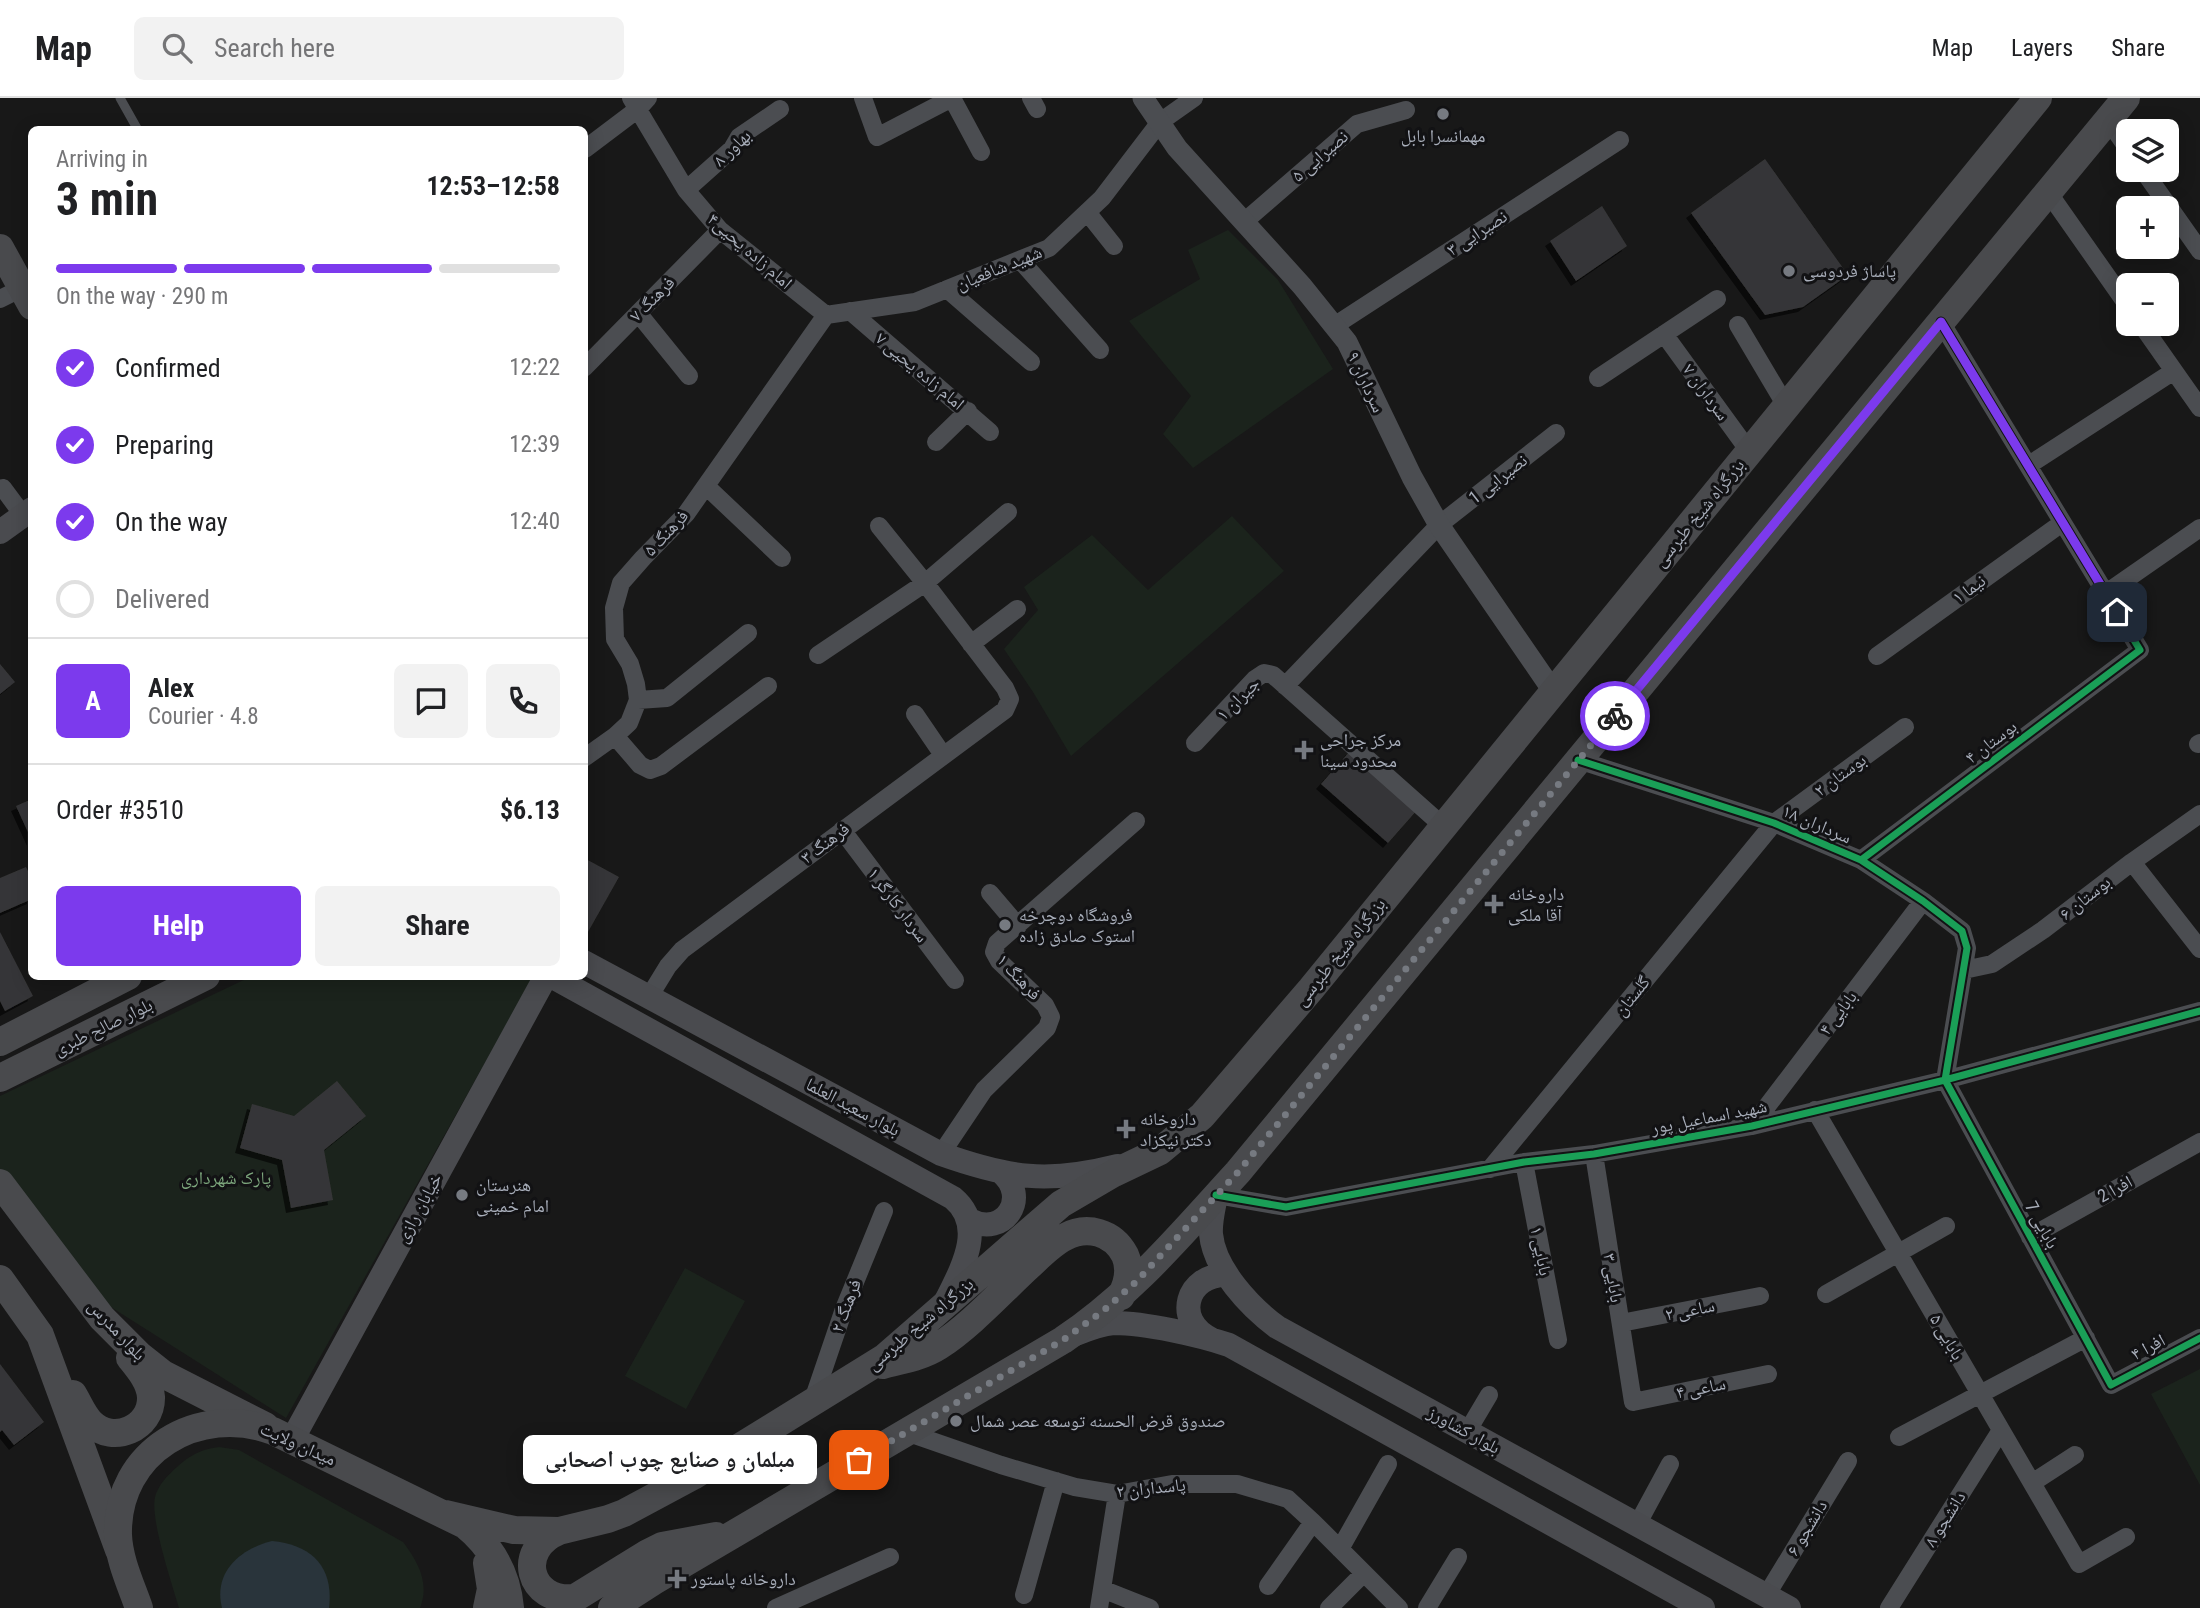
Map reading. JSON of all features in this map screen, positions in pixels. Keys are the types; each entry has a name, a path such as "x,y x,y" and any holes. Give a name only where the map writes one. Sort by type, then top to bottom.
{"main road":[{"name":"بزرگراه شیخ طبرسی","path":"453,1518 514,1530 559,1531 608,1519 642,1505 867,1370 904,1341 1051,1211 1160,1151 1202,1116 1311,989 2038,98"},
{"path":"1063,1340 1121,1296 1151,1268 1216,1195 2126,98"},
{"path":"0,248 18,297"},
{"path":"0,532 27,512"},
{"name":"بلوار سعید العلما","path":"588,964 941,1154 1020,1176 1078,1175 1142,1160"},
{"name":"بلوار صالح طبری","path":"0,1042 120,980"},
{"name":"بلوار صالح طبری","path":"0,1078 198,980"},
{"name":"خیابان رازی","path":"283,1436 544,980"},
{"name":"بلوار سعید العلما","path":"558,980 953,1198 970,1220"},
{"path":"970,1220 991,1224 1005,1218 1010,1212 1015,1198 1014,1190 1001,1172"},
{"name":"بلوار مدرس","path":"0,1183 102,1318 139,1355 163,1374 283,1436"},
{"name":"بلوار کشاورز","path":"1216,1195 1211,1235 1217,1256 1227,1275 1261,1314 1278,1327 1788,1608"},
{"path":"944,1306 967,1250 970,1220"},
{"path":"867,1370 938,1347 1052,1245 1078,1231 1092,1231 1117,1244 1129,1271 1121,1296"},
{"path":"1211,1339 1195,1328 1190,1320 1189,1300 1193,1291 1208,1278 1227,1275"},
{"path":"0,1279 40,1335 91,1423 107,1432 125,1432 134,1428 147,1415 150,1406 149,1388 102,1318"},
{"path":"612,1608 1063,1340 1088,1329 1112,1323 1211,1339 1229,1345 1703,1608"},
{"path":"40,1335 122,1561"},
{"name":"میدان ولایت","path":"134,1606 118,1535 121,1509 129,1484 152,1452 185,1431 208,1424 241,1422 283,1436 453,1518 482,1540 495,1558 508,1589 510,1608"},
{"path":"453,1518 477,1544 488,1566 491,1589 487,1608"},
{"path":"559,1531 548,1535 534,1551 532,1573 542,1590 557,1598 566,1599 575,1598 662,1546 739,1531"}],"street":[{"path":"863,98 877,137 953,98 981,152"},
{"name":"سرداران ۹","path":"1143,98 1177,148 1302,286 1347,342 1412,477 1439,525 1553,691"},
{"name":"شهید شافعیان","path":"826,315 915,302 1049,248 1102,198 1160,122 1194,98"},
{"path":"588,146 639,102"},
{"name":"امام زاده یحیی۴","path":"639,102 686,190 720,230 826,315"},
{"name":"بهاور ۸","path":"686,190 732,149 739,137 780,109"},
{"name":"نصیرایی ۵","path":"1245,221 1357,124 1406,110"},
{"path":"2108,120 2116,132"},
{"name":"نصیرایی ۳","path":"1334,326 1620,139"},
{"path":"2151,182 2200,251"},
{"path":"2048,192 2116,289"},
{"path":"1087,212 1114,246"},
{"name":"فرهنگ ۷","path":"588,360 720,230"},
{"path":"1020,260 1100,350"},
{"path":"947,289 1031,362"},
{"path":"1598,378 1717,299"},
{"name":"امام زاده یحیی ۷","path":"850,311 990,432"},
{"path":"638,313 689,376"},
{"name":"فرهنگ ۵","path":"638,700 629,664 615,639 614,608 621,583 686,514 826,315"},
{"path":"1941,322 2105,594 2200,528"},
{"path":"1738,325 1786,406"},
{"name":"سرداران ۷","path":"1664,334 1749,451"},
{"path":"2149,336 2200,408"},
{"path":"2029,465 2174,371"},
{"path":"936,442 968,411"},
{"name":"نصیرایی 1","path":"1285,686 1439,525 1556,433"},
{"path":"706,486 782,558"},
{"path":"3,488 27,512"},
{"path":"818,655 925,583 1008,512"},
{"name":"نیما ۱","path":"1877,656 2062,523"},
{"path":"879,526 971,644 1017,609"},
{"name":"بوستان ۴","path":"1861,860 2140,650 2105,594"},
{"path":"588,755 629,723 638,700 667,698 748,633"},
{"name":"فرهنگ ۳","path":"649,997 677,954 1005,710 1010,699 1005,688 971,644"},
{"name":"جیران ۱","path":"1195,743 1255,679 1264,673 1273,675 1285,686"},
{"path":"615,736 640,765 650,770 661,766 768,686"},
{"path":"1285,686 1443,826"},
{"path":"915,714 943,755"},
{"name":"بوستان ۲","path":"1774,823 1905,727"},
{"name":"سرداران ۱۸","path":"1578,760 1774,823 1861,860 1923,901 1962,931 1967,948 1945,1080"},
{"name":"بوستان ۶","path":"1964,970 1992,964 2043,930 2200,814"},
{"name":"فرهنگ ۱","path":"941,1154 984,1090 1047,1028 1051,1017 1045,1005 999,961 994,952 998,943 1136,821"},
{"name":"گلستان","path":"1490,1169 1774,823"},
{"name":"سردار کارگر ۱","path":"842,830 955,980"},
{"path":"2132,862 2200,949"},
{"path":"989,894 1018,926"},
{"name":"بابایی ۴","path":"1752,1126 1923,901"},
{"name":"شهید اسماعیل پور","path":"1216,1195 1286,1207 1524,1162 1594,1154 1752,1126 1945,1080 2200,1011"},
{"name":"بابایی 7","path":"1945,1080 2111,1385"},
{"name":"بابایی ۵","path":"1815,1110 2079,1564 2126,1537"},
{"name":"افرا 2","path":"2031,1237 2200,1142"},
{"name":"بابایی ۳","path":"1594,1154 1633,1402"},
{"name":"بابایی ۱","path":"1524,1162 1558,1340"},
{"name":"فرهنگ ۲","path":"812,1403 844,1309 884,1212"},
{"path":"1826,1294 1946,1226"},
{"name":"ساعی ۲","path":"1620,1323 1760,1296"},
{"path":"1899,1437 2086,1338"},
{"name":"افرا ۴","path":"2111,1385 2200,1338"},
{"name":"ساعی ۴","path":"1633,1402 1768,1374"},
{"path":"1467,1432 1489,1395"},
{"name":"دانشجو ۸","path":"1889,1608 2001,1430"},
{"name":"پاسداران ۲","path":"906,1432 1075,1487 1117,1494 1172,1484 1237,1484 1288,1499 1399,1608"},
{"path":"2032,1483 2075,1455"},
{"name":"دانشجو ۶","path":"1766,1596 1847,1461"},
{"path":"1339,1549 1388,1464"},
{"path":"1637,1525 1670,1464"},
{"path":"1024,1595 1056,1481"},
{"path":"1099,1608 1117,1494"},
{"path":"1268,1586 1313,1522"},
{"path":"776,1608 890,1557"},
{"path":"1427,1608 1458,1557"},
{"path":"1329,1608 1364,1573"},
{"path":"1102,1589 1150,1608"}],"lane":[{"path":"120,98 136,126"}],"green space":[{"path":"1228,230 1278,280 1333,369 1193,468 1163,434 1191,396 1129,321 1200,279 1188,250"},
{"path":"1232,516 1284,571 1071,756 1004,649 1038,610 1024,587 1092,535 1148,590"},
{"name":"پارک شهرداری","path":"244,980 531,980 286,1418 103,1302 0,1170 0,1096"},
{"path":"685,1268 745,1301 686,1409 625,1376"},
{"path":"2200,1369 2200,1485 2151,1394"},
{"path":"219,1447 239,1450 403,1542 421,1573 424,1590 420,1608 179,1608 159,1535 155,1497 158,1488 182,1463 202,1451"}],"shaded area":[{"path":"272,1541 298,1547 317,1561 328,1581 329,1608 222,1608 220,1595 225,1573 240,1556"}],"building":[{"path":"1765,159 1848,275 1803,307 1765,315 1691,213"},
{"path":"1602,206 1627,246 1576,281 1550,241"},
{"path":"0,664 15,682 0,694"},
{"path":"1351,750 1418,809 1388,843 1321,784"},
{"path":"28,801 28,832 16,806"},
{"path":"588,860 619,877 588,932"},
{"path":"26,867 28,901 0,913 0,878"},
{"path":"0,932 33,996 5,1011 0,1001"},
{"path":"337,1081 366,1116 324,1150 333,1200 291,1208 282,1160 240,1148 252,1104 294,1116"},
{"path":"0,1364 44,1422 14,1445 2,1430 0,1432"}],"cycle path":[{"path":"1861,860 2140,650 1941,322"},
{"path":"1578,760 1774,823 1861,860 1923,901 1962,931 1967,948 1945,1080 2111,1385 2200,1338"},
{"path":"1216,1195 1286,1207 1524,1162 1594,1154 1752,1126 1945,1080 2200,1011"}],"way so far":[{"path":"859,1460 1063,1340 1124,1294 1238,1172 1615,716"}],"place":[{"name":"مهمانسرا بابل","path":"1443,114"},
{"name":"پاساژ فردوسی","path":"1789,271"},
{"name":"مرکز جراحی محدود سینا","path":"1304,750"},
{"name":"داروخانه آقا ملکی","path":"1494,904"},
{"name":"فروشگاه دوچرخه استوک صادق زاده","path":"1005,925"},
{"name":"داروخانه دکتر نیکزاد","path":"1126,1129"},
{"name":"هنرستان امام خمینی","path":"462,1195"},
{"name":"صندوق قرض الحسنه توسعه عصر شمال","path":"956,1421"},
{"name":"مبلمان و صنایع چوب اصحابی","path":"859,1460"},
{"name":"داروخانه پاستور","path":"677,1579"}],"route":[{"path":"1615,716 1941,322 2117,612"}]}
